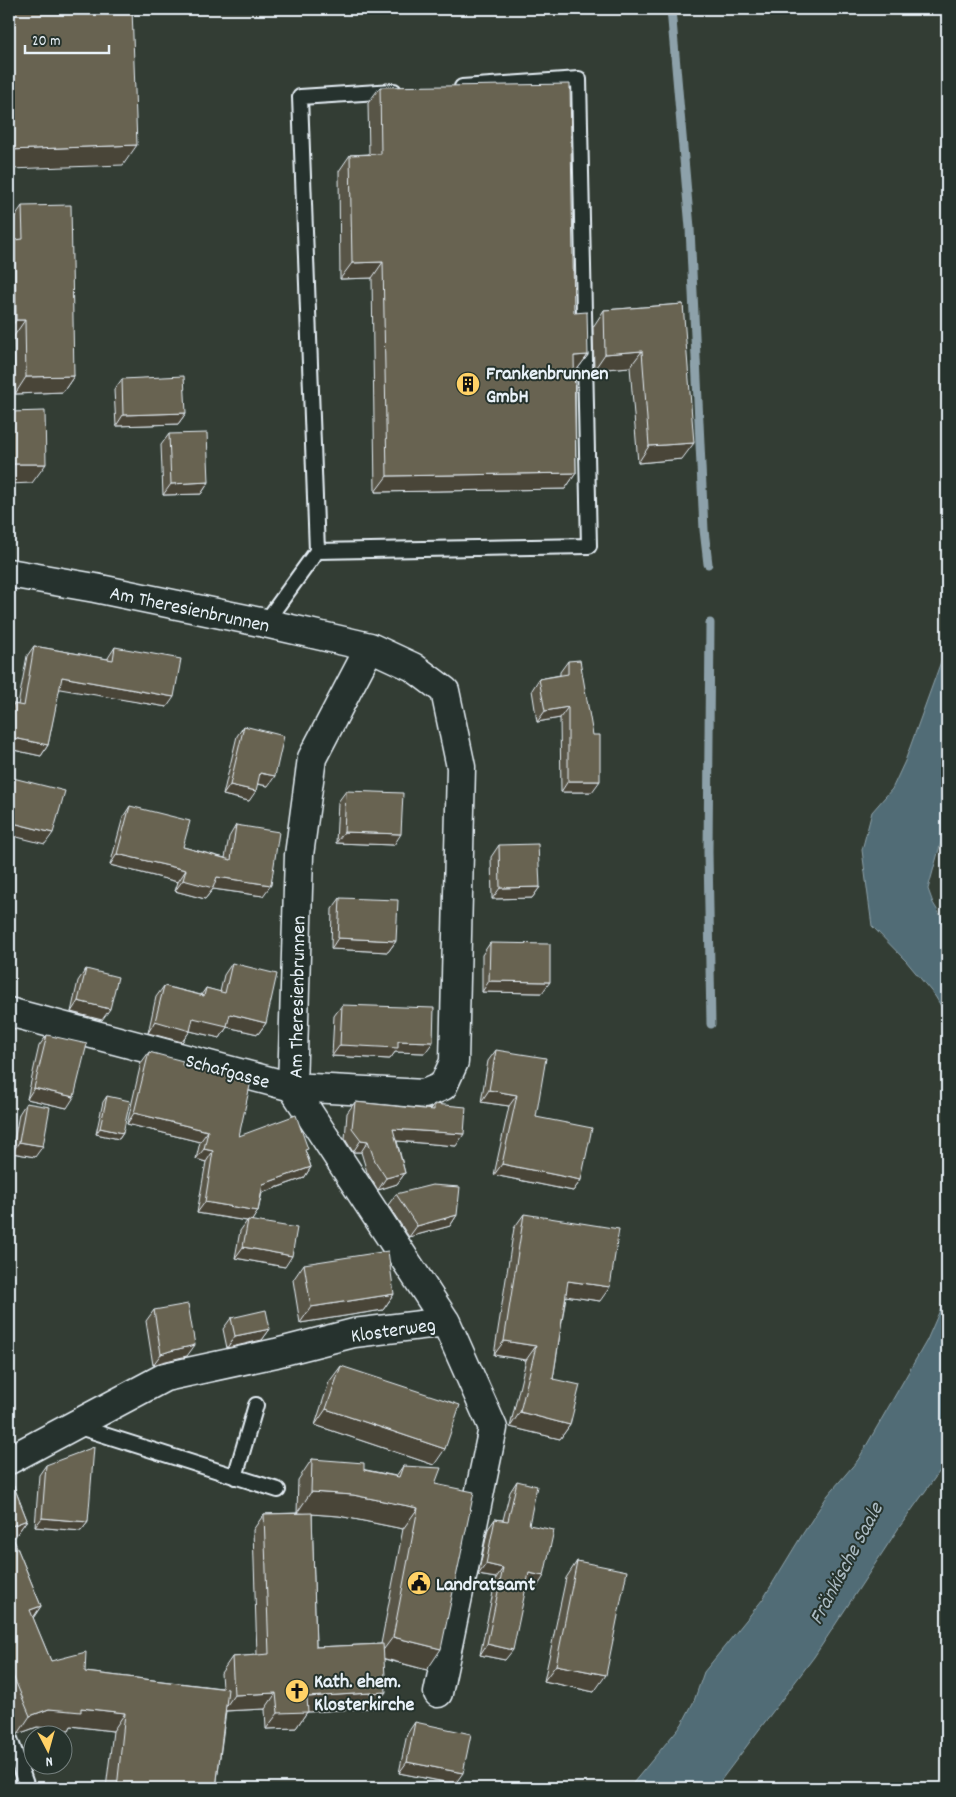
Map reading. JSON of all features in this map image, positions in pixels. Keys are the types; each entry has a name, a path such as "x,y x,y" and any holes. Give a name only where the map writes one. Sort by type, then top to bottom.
{"street":[{"name":"Am Theresienbrunnen","path":"9,573 95,588 370,647 413,667 445,691 461,768 454,1062 443,1086 424,1094 292,1087 299,855 312,758 370,647"},
{"name":"Schafgasse","path":"9,1012 292,1087 446,1322"},
{"name":"Klosterweg","path":"9,1460 165,1377 276,1353 354,1333 446,1322 493,1428 438,1693"}],"lane":[{"path":"317,551 589,546 579,79 449,88"},
{"path":"265,623 317,551 300,97 409,90"},
{"path":"235,1477 256,1405"},
{"path":"73,1426 278,1490"},
{"path":"9,1736 25,1788"}],"water":[{"path":"947,645 947,820 928,889 933,903 947,926 947,1016 935,996 906,961 872,926 862,850 872,812 892,789 905,761"},
{"name":"Fränkische Saale","path":"947,1294 947,1461 898,1529 814,1657 715,1788 629,1788 682,1724 694,1701 704,1672 763,1599 828,1495 858,1460 927,1340"}],"building":[{"path":"9,9 132,9 137,145 9,150"},
{"name":"Frankenbrunnen GmbH","path":"570,84 574,313 587,312 588,355 574,356 576,473 387,476 383,262 352,263 350,155 381,154 380,87"},
{"path":"71,205 74,376 26,377 25,320 16,320 15,240 23,239 22,206"},
{"path":"683,304 694,443 649,446 642,351 605,354 604,310"},
{"path":"184,376 186,413 123,415 122,379"},
{"path":"45,411 46,464 9,464 9,412"},
{"path":"207,433 209,482 171,484 169,434"},
{"path":"34,646 113,660 115,647 181,659 174,697 62,677 48,745 9,737 13,704 24,706"},
{"path":"580,660 593,735 600,735 600,781 568,781 568,707 545,711 539,679 568,674 568,661"},
{"path":"244,726 284,736 275,776 260,773 256,791 230,785"},
{"path":"9,777 65,791 53,833 9,822"},
{"path":"346,791 403,793 401,834 344,832"},
{"path":"130,806 190,821 183,847 231,860 236,825 279,832 271,885 217,877 213,888 183,880 186,870 117,854"},
{"path":"538,844 540,887 500,888 499,845"},
{"path":"340,898 398,900 396,941 338,938"},
{"path":"490,943 550,944 550,982 489,981"},
{"path":"232,963 277,974 266,1023 230,1014 227,1026 193,1018 190,1031 155,1021 164,986 204,996 206,988 225,993"},
{"path":"86,969 118,977 110,1009 78,1001"},
{"path":"342,1005 434,1008 433,1042 398,1041 398,1048 340,1045"},
{"path":"47,1035 87,1044 74,1097 34,1088"},
{"path":"496,1050 546,1058 536,1117 592,1128 581,1180 502,1164 517,1095 489,1090"},
{"path":"149,1052 183,1061 182,1065 251,1081 239,1136 296,1115 308,1149 305,1150 311,1167 263,1184 258,1211 205,1202 213,1151 204,1149 208,1131 134,1113"},
{"path":"107,1096 130,1101 123,1133 100,1128"},
{"path":"355,1102 434,1110 434,1104 466,1107 464,1134 393,1129 405,1173 386,1178 375,1161 368,1141 361,1140 352,1128"},
{"path":"26,1103 50,1107 43,1146 19,1142"},
{"path":"432,1185 460,1187 457,1215 417,1226 396,1194"},
{"path":"524,1214 619,1229 610,1287 568,1281 553,1379 580,1385 570,1425 520,1412 536,1346 504,1341"},
{"path":"248,1220 297,1228 292,1256 243,1247"},
{"path":"388,1251 394,1294 311,1307 304,1264"},
{"path":"188,1304 195,1345 161,1354 154,1310"},
{"path":"266,1310 270,1329 235,1336 231,1318"},
{"path":"341,1366 460,1405 445,1449 326,1409"},
{"path":"94,1447 88,1522 42,1518 46,1465"},
{"path":"312,1459 364,1463 364,1470 399,1477 403,1466 441,1468 435,1484 474,1492 441,1649 393,1637 418,1508 353,1495 311,1492"},
{"path":"9,1474 27,1520 9,1527"},
{"path":"517,1481 537,1486 529,1525 554,1530 544,1576 529,1573 513,1650 487,1644 503,1568 486,1564 495,1519 508,1521"},
{"path":"312,1513 316,1647 383,1644 386,1692 307,1697 308,1712 278,1713 276,1693 234,1695 232,1657 269,1654 264,1514"},
{"path":"9,1528 41,1606 30,1610 51,1661 86,1652 85,1672 228,1689 216,1788 117,1788 125,1713 81,1708 81,1712 49,1709 30,1716 9,1666"},
{"path":"577,1561 627,1571 606,1675 556,1665"},
{"path":"415,1722 471,1734 463,1773 407,1762"}],"waterway":[{"path":"671,9 690,228 704,530 708,564"},
{"path":"710,623 708,852 711,1024"}],"place":[{"name":"Frankenbrunnen GmbH","path":"468,384"},
{"name":"Landratsamt","path":"419,1583"},
{"name":"Kath. ehem. Klosterkirche","path":"297,1691"}]}
